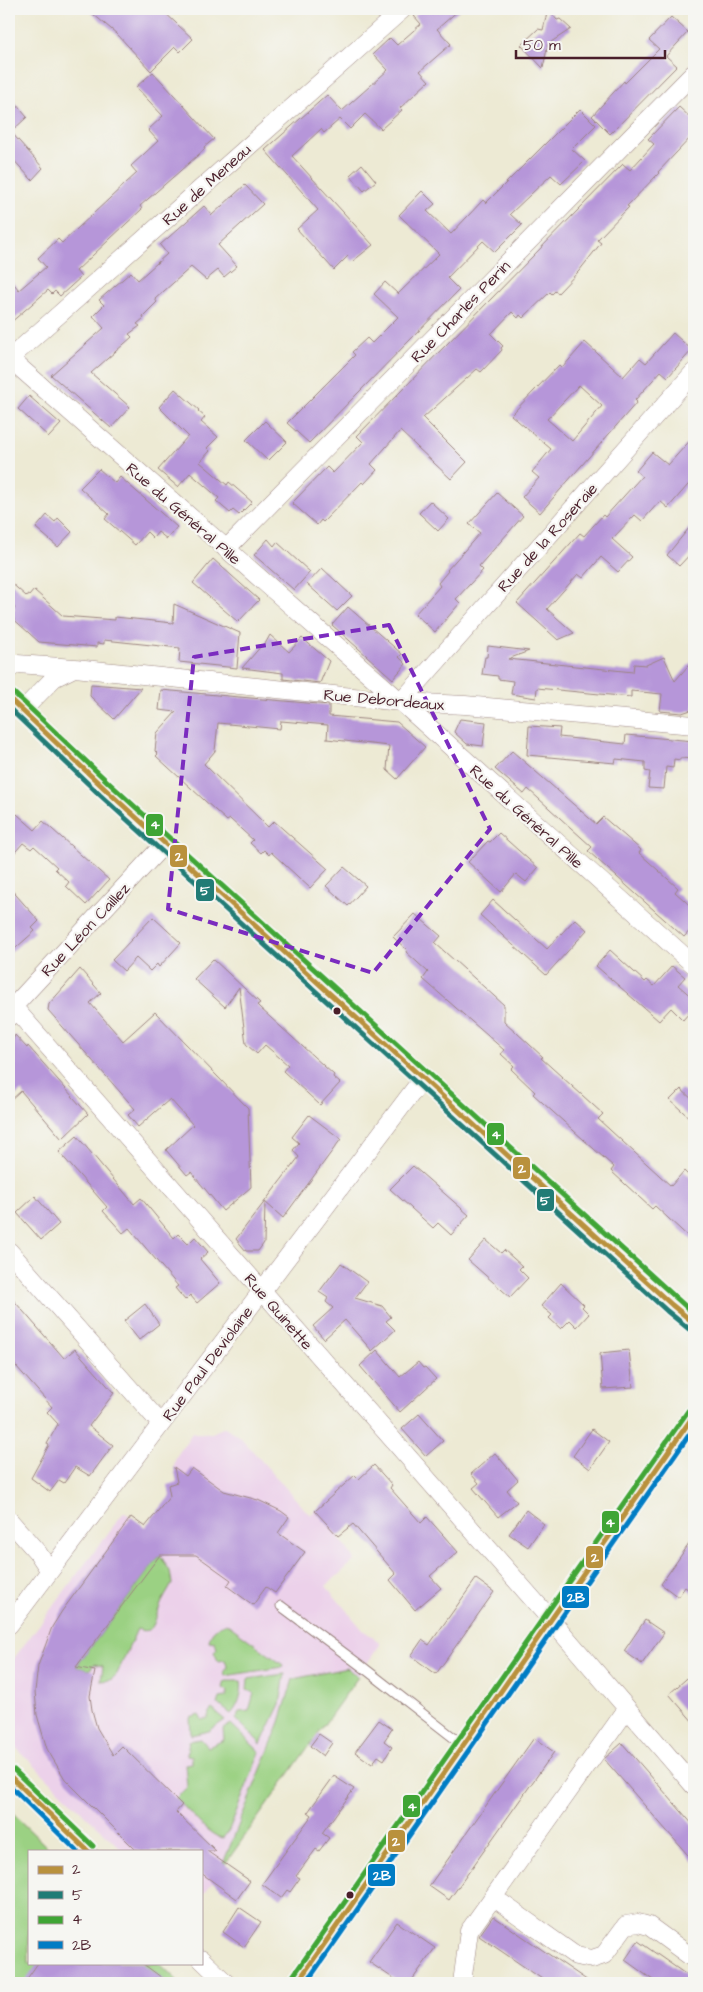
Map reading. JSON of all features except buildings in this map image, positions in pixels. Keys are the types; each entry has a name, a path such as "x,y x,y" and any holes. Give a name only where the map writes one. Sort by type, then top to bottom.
{"street":[{"name":"Rue de Meneau","path":"9,359 402,9"},
{"name":"Rue Charles Perin","path":"226,550 694,73"},
{"name":"Rue du Général Pille","path":"9,359 401,702 694,965"},
{"name":"Rue de la Roseraie","path":"401,702 694,372"},
{"name":"Rue Debordeaux","path":"9,669 18,664 75,668 356,698 694,724"},
{"path":"356,698 360,667"},
{"path":"22,711 54,678 75,668"},
{"path":"9,698 165,843 694,1323"},
{"name":"Rue Léon Caillez","path":"10,1009 165,843"},
{"name":"Rue Quinette","path":"10,1009 551,1620 694,1786"},
{"name":"Rue Paul Deviolaine","path":"9,1625 423,1078"},
{"path":"9,1252 161,1424"},
{"path":"297,1983 694,1415"},
{"path":"9,1520 38,1553 50,1571"},
{"path":"462,1983 469,1931 627,1708"},
{"path":"9,1775 87,1850"},
{"path":"493,1897 576,1956 592,1959 604,1954 626,1925 638,1923 650,1926 694,1960"},
{"path":"202,1961 226,1983"}],"lane":[{"path":"281,1606 464,1745"}],"highlighted area":[{"path":"389,625 490,829 373,973 168,909 194,657"}],"shaded area":[{"path":"225,1427 241,1438 310,1515 315,1511 338,1536 355,1560 326,1586 363,1630 378,1641 380,1645 202,1897 202,1850 122,1850 11,1743 9,1740 9,1665 124,1512 145,1527 170,1496 168,1485 177,1481 174,1466 176,1457 192,1433 210,1434"}],"green space":[{"path":"160,1555 170,1571 172,1584 151,1629 143,1631 137,1629 117,1674 111,1680 101,1681 103,1666 94,1664 90,1670 76,1667"},
{"path":"226,1623 283,1665 282,1667 225,1676 224,1672 228,1667 225,1660 218,1661 214,1652 217,1649 215,1642 209,1641 215,1629"},
{"path":"347,1668 358,1677 220,1871 280,1722 293,1679"},
{"path":"285,1674 280,1704 261,1744 236,1719 240,1712 249,1711 254,1693 247,1690 248,1679"},
{"path":"225,1681 241,1681 240,1698 231,1714 218,1704 220,1698 226,1697 228,1691 223,1688"},
{"path":"212,1709 225,1720 209,1731 191,1735 190,1718 199,1715 202,1720 208,1718 209,1712"},
{"path":"231,1724 260,1752 229,1830 223,1838 205,1828 176,1798 187,1787 185,1764 192,1763 192,1756 187,1755 189,1741 201,1739 208,1747 224,1740 223,1729"},
{"path":"9,1810 50,1850 28,1850 28,1964 160,1964 180,1983 9,1983"}],"transit line":[{"name":"4","path":"14,693 110,784 694,1314"},
{"name":"2","path":"9,698 105,789 694,1323"},
{"name":"5","path":"9,708 100,795 689,1329"},
{"name":"4","path":"291,1979 688,1411"},
{"name":"2","path":"297,1983 694,1415"},
{"name":"2B","path":"306,1983 694,1428"},
{"name":"4","path":"14,1770 93,1846"},
{"name":"2","path":"9,1775 87,1850"},
{"name":"2B","path":"9,1785 76,1850"}]}
